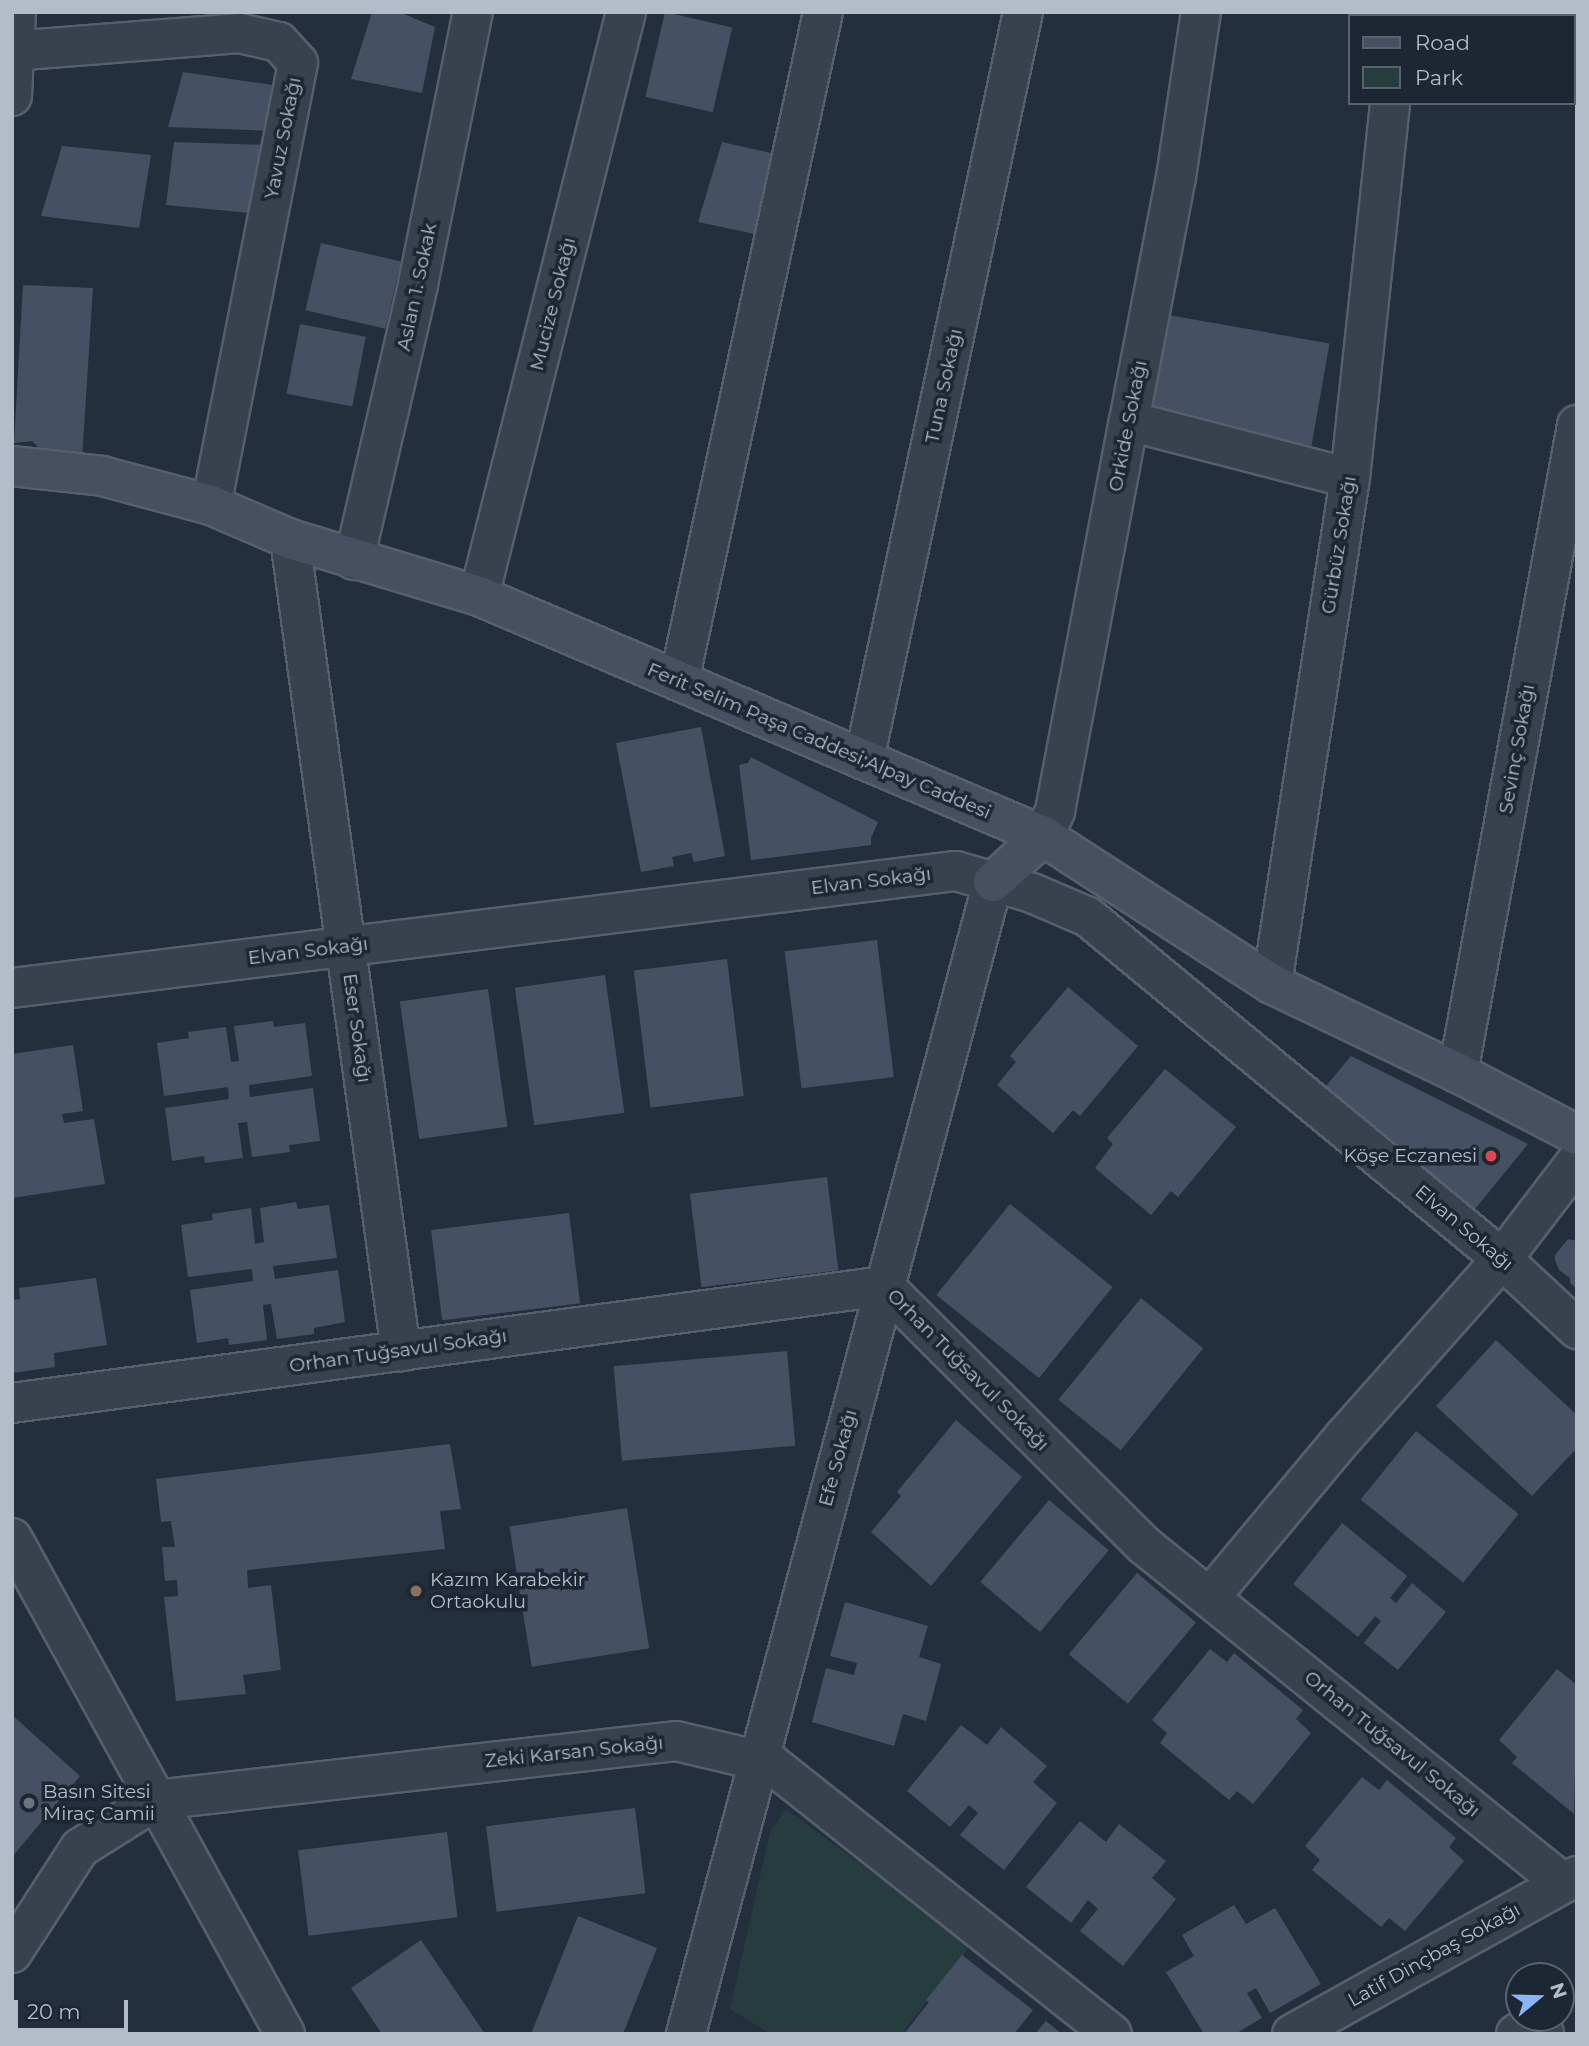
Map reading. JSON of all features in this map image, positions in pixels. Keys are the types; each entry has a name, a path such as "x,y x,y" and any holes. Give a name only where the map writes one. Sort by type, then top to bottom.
{"main road":[{"name":"Ferit Selim Paşa Caddesi;Alpay Caddesi","path":"12,466 102,476 211,505 290,539 479,596 1043,836 1272,984 1458,1073 1577,1135"},
{"path":"993,882 1043,836"}],"street":[{"path":"12,96 16,12"},
{"name":"Aslan 1. Sokak","path":"355,560 418,284 473,12"},
{"name":"Mucize Sokağı","path":"479,596 626,12"},
{"path":"679,681 823,12"},
{"name":"Tuna Sokağı","path":"864,760 1023,12"},
{"name":"Orkide Sokağı","path":"1043,836 1055,811 1176,177 1201,12"},
{"name":"Yavuz Sokağı","path":"14,51 239,23 279,42 298,63 211,505"},
{"name":"Gürbüz Sokağı","path":"1272,984 1350,478 1390,105"},
{"path":"1129,421 1350,478"},
{"name":"Sevinç Sokağı","path":"1458,1073 1577,425"},
{"name":"Eser Sokağı","path":"290,539 401,1351"},
{"name":"Elvan Sokağı","path":"12,988 956,871 1032,893 1088,917 1502,1259 1577,1329"},
{"name":"Efe Sokağı","path":"686,2034 993,882"},
{"path":"1210,1597 1344,1437 1502,1259 1577,1161"},
{"name":"Orhan Tuğsavul Sokağı","path":"12,1404 884,1286 1145,1546 1570,1880"},
{"path":"12,1538 285,2034"},
{"name":"Zeki Karsan Sokağı","path":"12,1953 80,1848 156,1800 676,1741 770,1763 1112,2034"},
{"name":"Latif Dinçbaş Sokağı","path":"1292,2034 1570,1880"},
{"path":"1516,2034 1527,2028 1544,2034"}],"green space":[{"path":"786,1809 971,1945 901,2034 771,2034 730,2009 770,1832"}],"building":[{"path":"372,12 399,12 435,27 422,93 351,79"},
{"path":"665,12 732,28 713,112 645,97"},
{"path":"183,72 279,86 273,131 168,127"},
{"path":"174,142 267,145 250,213 166,205"},
{"path":"722,142 780,155 773,238 698,222"},
{"path":"62,146 151,155 139,228 41,216"},
{"path":"321,243 401,261 385,329 305,310"},
{"path":"23,285 93,288 82,459 40,449 32,441 14,443"},
{"path":"1168,315 1330,343 1311,446 1150,417"},
{"path":"300,324 366,337 352,406 286,394"},
{"path":"701,727 725,856 694,862 691,853 672,857 674,866 641,872 616,743"},
{"path":"751,757 878,822 871,845 751,860 739,765 748,763"},
{"path":"877,940 894,1077 802,1088 785,951"},
{"path":"727,959 744,1096 651,1107 634,970"},
{"path":"605,975 624,1113 534,1125 515,988"},
{"path":"1068,987 1138,1046 1080,1116 1073,1110 1053,1133 997,1085 1016,1062 1010,1056"},
{"path":"488,989 507,1127 419,1139 400,1001"},
{"path":"273,1021 274,1027 305,1023 312,1076 249,1085 250,1097 313,1088 320,1141 289,1145 290,1152 252,1157 247,1122 238,1123 243,1158 205,1163 204,1156 172,1161 165,1108 229,1099 228,1087 164,1096 157,1043 189,1038 188,1032 226,1027 231,1062 239,1061 234,1026"},
{"path":"73,1045 83,1111 62,1114 64,1123 94,1119 105,1184 12,1198 12,1054"},
{"path":"1351,1056 1528,1144 1471,1214 1322,1091"},
{"path":"1165,1069 1236,1127 1178,1197 1171,1191 1151,1215 1095,1168 1113,1144 1107,1138"},
{"path":"827,1177 838,1270 701,1287 690,1194"},
{"path":"296,1202 298,1209 329,1205 337,1258 273,1266 275,1279 338,1270 345,1322 314,1328 314,1334 277,1339 271,1304 263,1305 267,1340 229,1345 228,1338 197,1343 190,1290 253,1281 252,1269 188,1277 181,1225 213,1220 212,1214 251,1208 255,1244 264,1242 260,1208"},
{"path":"1010,1204 1113,1287 1039,1378 936,1295"},
{"path":"569,1213 580,1303 442,1320 431,1230"},
{"path":"1568,1239 1577,1241 1577,1289 1570,1283 1570,1278 1559,1270 1555,1260 1555,1255"},
{"path":"96,1278 107,1345 54,1353 55,1367 12,1373 12,1300 20,1299 19,1288"},
{"path":"1141,1298 1203,1348 1121,1450 1059,1400"},
{"path":"1496,1340 1577,1415 1577,1448 1532,1496 1436,1406"},
{"path":"787,1351 795,1446 622,1461 614,1366"},
{"path":"956,1420 1022,1477 931,1586 871,1532 901,1496 897,1492"},
{"path":"1416,1431 1519,1514 1463,1582 1361,1499"},
{"path":"450,1444 461,1509 440,1511 445,1549 247,1570 248,1588 271,1585 281,1670 243,1675 246,1694 176,1701 164,1597 178,1596 177,1580 165,1581 162,1547 175,1547 171,1521 161,1522 156,1479"},
{"path":"1049,1500 1109,1550 1040,1632 980,1582"},
{"path":"627,1508 649,1648 532,1667 509,1527"},
{"path":"1342,1523 1407,1576 1390,1598 1396,1603 1412,1583 1446,1612 1398,1670 1364,1643 1381,1621 1375,1616 1358,1637 1293,1584"},
{"path":"1137,1573 1196,1622 1128,1704 1069,1654"},
{"path":"845,1602 928,1626 919,1657 941,1664 926,1721 903,1714 894,1746 812,1722 826,1668 854,1675 857,1663 830,1656"},
{"path":"1210,1649 1227,1662 1234,1653 1303,1710 1296,1719 1311,1733 1253,1804 1237,1791 1229,1800 1160,1743 1167,1733 1152,1720"},
{"path":"1557,1669 1577,1685 1574,1814 1512,1763 1517,1757 1499,1740"},
{"path":"12,1715 80,1776 12,1857"},
{"path":"961,1725 987,1745 1001,1727 1047,1766 1033,1782 1057,1803 1004,1870 960,1835 978,1813 969,1805 950,1827 907,1791"},
{"path":"1362,1777 1379,1790 1387,1780 1456,1838 1449,1847 1464,1861 1405,1931 1389,1918 1381,1927 1312,1870 1320,1860 1305,1846"},
{"path":"635,1808 645,1893 497,1912 486,1826"},
{"path":"1080,1821 1106,1842 1119,1824 1166,1861 1152,1878 1176,1899 1123,1966 1080,1931 1098,1909 1088,1900 1071,1923 1026,1887"},
{"path":"447,1832 457,1917 309,1936 298,1850"},
{"path":"1234,1905 1246,1924 1275,1908 1321,1984 1270,2013 1256,1988 1247,1993 1262,2018 1235,2034 1204,2034 1166,1972 1194,1956 1182,1935"},
{"path":"578,1916 657,1948 623,2034 531,2034"},
{"path":"421,1940 485,2034 382,2034 351,1988"},
{"path":"962,1955 1033,2010 1014,2034 904,2034 929,2002 926,2000"},
{"path":"1046,2021 1062,2034 1035,2034"}],"place":[{"name":"Köşe Eczanesi","path":"1491,1156"},
{"name":"Kazım Karabekir Ortaokulu","path":"416,1591"},
{"name":"Basın Sitesi Miraç Camii","path":"29,1803"}]}
